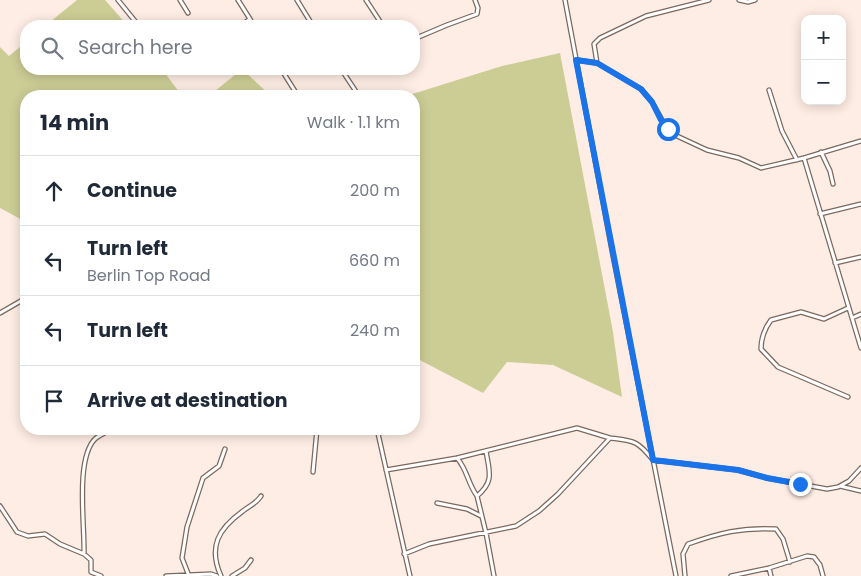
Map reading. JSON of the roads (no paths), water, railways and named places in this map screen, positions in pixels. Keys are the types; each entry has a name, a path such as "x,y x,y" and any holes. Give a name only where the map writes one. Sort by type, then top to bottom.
{"street":[{"path":"118,0 134,20"},
{"path":"180,0 188,13"},
{"path":"238,0 250,19"},
{"path":"297,0 309,20"},
{"path":"366,0 379,20"},
{"path":"420,36 477,14 478,8 475,0"},
{"path":"565,0 676,576"},
{"path":"597,63 594,44 600,38 646,16 709,0"},
{"path":"739,0 748,2 755,0"},
{"path":"576,60 597,63 641,89 652,102 665,125 677,136 707,150 739,158 761,168 797,160 861,140"},
{"path":"285,75 294,90"},
{"path":"345,75 355,90"},
{"path":"769,90 782,131 797,160"},
{"path":"821,152 830,171 833,184"},
{"path":"804,158 861,348"},
{"path":"820,214 861,204"},
{"path":"835,263 861,257"},
{"path":"0,313 20,301"},
{"path":"848,308 824,319 801,312 771,320 760,347 778,367 848,397"},
{"path":"852,318 861,314"},
{"path":"386,470 457,458 577,428 610,438 635,442 653,460 738,470 767,478 820,488 833,489 849,481 861,468"},
{"path":"84,554 82,513 84,462 95,439 102,435"},
{"path":"313,472 316,435"},
{"path":"377,435 410,576"},
{"path":"404,554 429,544 516,526 539,511 558,494 610,438"},
{"path":"189,576 182,558 187,527 204,478 219,466 226,450"},
{"path":"478,496 484,490 490,478 486,451"},
{"path":"457,458 466,470 470,487 478,496 494,576"},
{"path":"839,486 861,491"},
{"path":"219,576 215,552 218,535 242,512 258,501 261,496"},
{"path":"437,503 467,509 482,516"},
{"path":"0,506 17,532 28,536 45,534 60,544 84,554 91,560 90,574 101,576"},
{"path":"685,576 684,554 688,544 710,536 737,530 776,529 783,540 790,562"},
{"path":"731,576 769,568 807,556 814,557 820,565 823,576"},
{"path":"232,576 245,568 251,560"},
{"path":"769,568 771,576"},
{"path":"166,576 211,574 219,576"}]}
